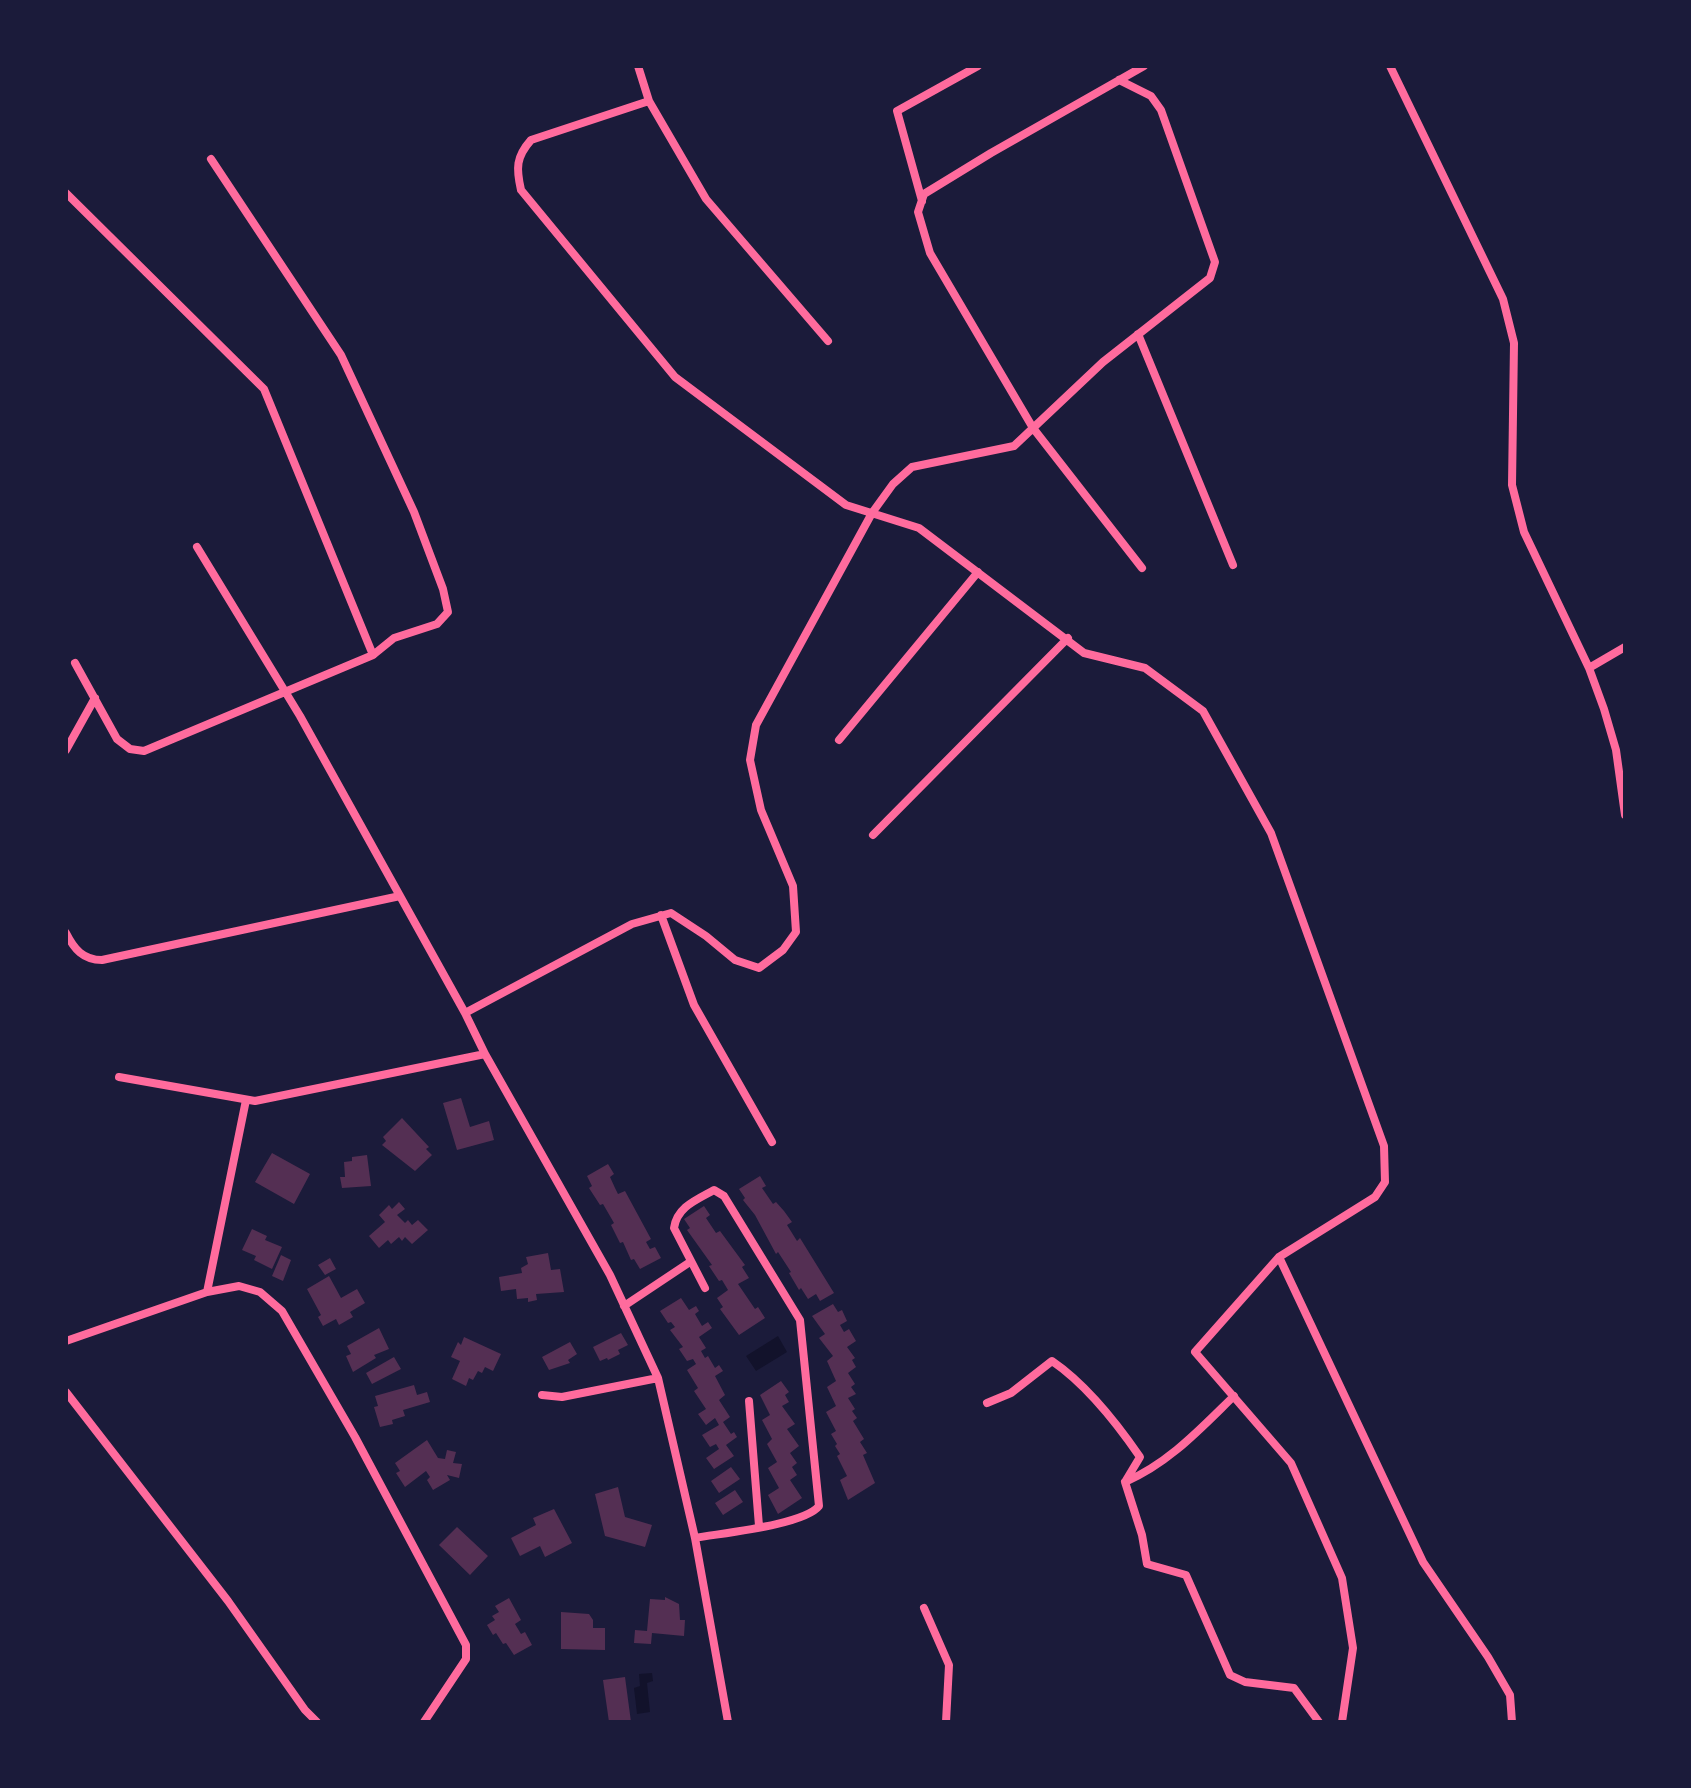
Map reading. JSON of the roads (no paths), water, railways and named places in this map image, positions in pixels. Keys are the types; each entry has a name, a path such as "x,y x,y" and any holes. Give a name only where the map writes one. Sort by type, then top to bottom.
{"street":[{"path":"638,66 649,101 706,199 828,341"},
{"path":"922,202 897,111 978,66"},
{"path":"1142,568 1033,428 930,253 918,212 924,194 1144,66"},
{"path":"1390,66 1503,299 1514,343 1512,485 1524,532 1589,668 1616,750 1625,815"},
{"path":"465,1013 632,924 661,915 671,913 735,960 759,968 783,950 796,932 793,886 761,810 750,760 756,725 872,513 893,484 912,467 1014,446 1103,362 1210,278 1215,262 1161,110 1151,96 1119,80"},
{"path":"649,101 531,140 520,153 516,169 521,190 675,377 846,505 919,528 1084,653 1145,668 1203,711 1271,833 1384,1146 1385,1182 1375,1197 1279,1257 1195,1352 1291,1463 1342,1578 1353,1648 1342,1722"},
{"path":"75,663 117,739 130,749 144,751 373,655 394,638 437,624 448,612 443,589 414,512 341,355 211,159"},
{"path":"66,193 264,389 373,655"},
{"path":"1138,334 1233,565"},
{"path":"197,547 286,693 465,1013 610,1275 658,1378 695,1538 728,1722"},
{"path":"839,740 978,572"},
{"path":"873,835 1068,638"},
{"path":"1589,668 1625,647"},
{"path":"66,750 95,698"},
{"path":"66,933 74,947 89,960 102,960 400,896"},
{"path":"661,915 694,1005 772,1142"},
{"path":"119,1077 255,1101 485,1054"},
{"path":"207,1292 246,1100"},
{"path":"695,1538 813,1514 819,1506 800,1320 724,1196 714,1190 682,1209 674,1228 705,1288"},
{"path":"1279,1257 1423,1562 1510,1695 1512,1722"},
{"path":"624,1306 690,1262"},
{"path":"66,1341 207,1292 239,1286 260,1292 282,1311 355,1437 466,1645 466,1659 424,1722"},
{"path":"987,1403 1011,1393 1052,1361 1064,1369 1118,1425 1140,1457 1125,1482 1142,1535 1147,1564 1186,1575 1230,1675 1245,1682 1294,1688 1319,1722"},
{"path":"542,1395 562,1397 658,1378"},
{"path":"66,1392 228,1601 305,1710 317,1722"},
{"path":"1125,1482 1151,1471 1234,1396"},
{"path":"749,1401 759,1526"},
{"path":"924,1608 949,1665 946,1722"}]}
